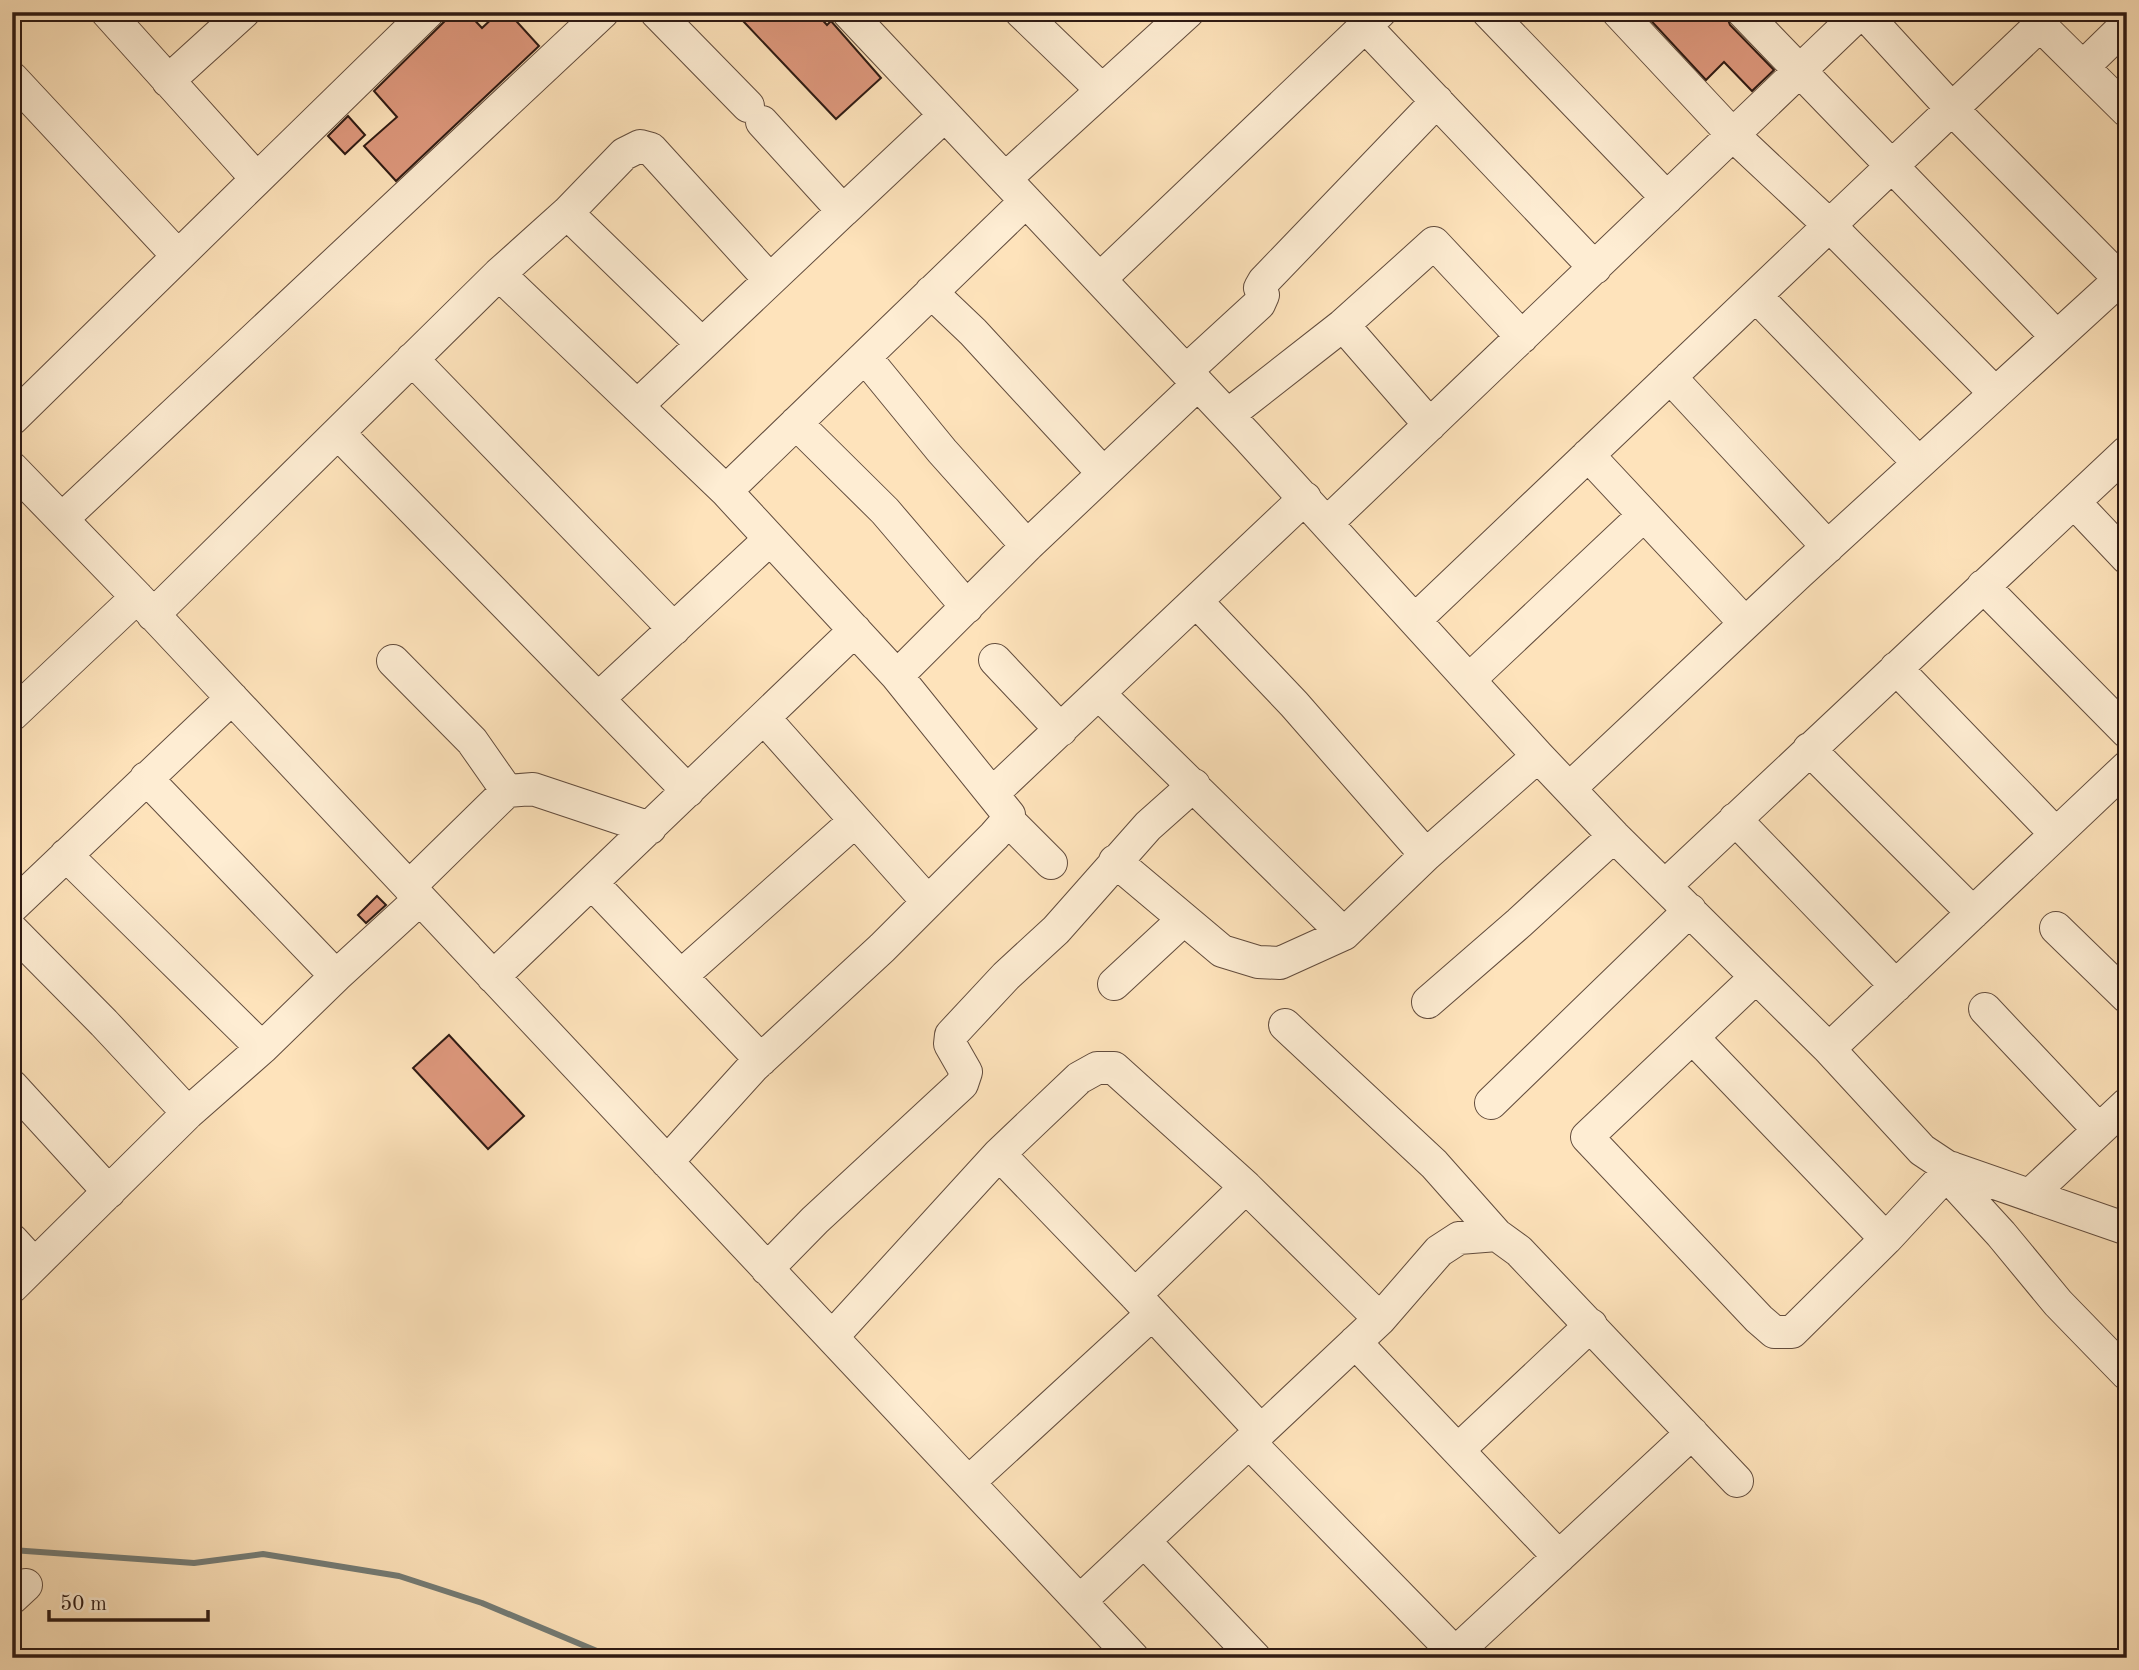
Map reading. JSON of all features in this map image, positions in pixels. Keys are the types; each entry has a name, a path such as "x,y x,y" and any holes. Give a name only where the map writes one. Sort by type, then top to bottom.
{"street":[{"path":"168,81 244,12"},
{"path":"12,419 428,12"},
{"path":"62,519 603,12"},
{"path":"656,12 844,211"},
{"path":"1021,12 1102,90"},
{"path":"1488,12 1667,198"},
{"path":"1618,12 1733,135 1829,225 1995,393"},
{"path":"1743,12 2057,337"},
{"path":"1327,523 1862,12 1952,109 2123,276 1745,623 1570,788"},
{"path":"726,491 932,292 1102,90 1178,15"},
{"path":"860,16 945,115 1305,498 1538,756 1614,836 1829,1049 1922,1150 1949,1171 2058,1303 2127,1374"},
{"path":"124,18 168,81 257,179"},
{"path":"1100,279 1372,19 1437,101 1594,268"},
{"path":"2083,67 2127,24"},
{"path":"1415,620 2040,25 2127,111"},
{"path":"12,78 178,256"},
{"path":"897,676 1103,472 1192,378 1259,303 1263,295 1260,288 1264,281 1437,101"},
{"path":"636,406 945,115"},
{"path":"18,697 145,606 338,433 499,274 567,213 624,154 640,146 652,149 770,280"},
{"path":"567,213 702,344"},
{"path":"1227,415 1343,325 1434,243 1522,337"},
{"path":"499,274 726,491 897,676 1001,807 1051,863"},
{"path":"932,292 973,332 1103,472"},
{"path":"1756,296 1919,463"},
{"path":"1343,325 1430,425"},
{"path":"864,357 942,451 1027,546"},
{"path":"412,359 674,629"},
{"path":"1670,377 1828,547"},
{"path":"796,423 885,511 967,607"},
{"path":"338,433 688,791"},
{"path":"1664,886 2127,452"},
{"path":"1588,455 1745,623"},
{"path":"12,468 232,698 1133,1658"},
{"path":"667,1162 761,1059 882,948 994,836 1001,807 1061,730 1305,498"},
{"path":"2074,502 2127,558"},
{"path":"1470,679 1644,515"},
{"path":"598,699 770,539"},
{"path":"1983,586 2127,732"},
{"path":"1196,601 1294,704 1426,855"},
{"path":"494,977 855,631"},
{"path":"995,660 1061,730"},
{"path":"393,661 472,741 507,791"},
{"path":"1896,668 2056,834"},
{"path":"1099,694 1344,934"},
{"path":"12,907 232,698"},
{"path":"764,718 928,902"},
{"path":"1809,749 1973,913"},
{"path":"1115,861 1222,951 1258,962 1280,963 1344,934 1426,855 1538,756"},
{"path":"1829,1049 2127,767"},
{"path":"146,778 336,976"},
{"path":"767,1269 815,1220 962,1084 966,1072 950,1044 951,1035 1006,976 1056,930 1148,826 1194,785"},
{"path":"12,1287 188,1114 262,1048 336,976 507,791 533,789 650,828"},
{"path":"1735,819 1896,986"},
{"path":"682,975 855,821"},
{"path":"1428,1002 1614,836"},
{"path":"66,855 262,1048"},
{"path":"592,883 761,1059"},
{"path":"1491,1103 1690,909"},
{"path":"1114,984 1183,920"},
{"path":"2056,928 2127,997"},
{"path":"12,930 104,1023 188,1114"},
{"path":"1756,977 1587,1138 1759,1319 1774,1332 1792,1332 1886,1239 1949,1171"},
{"path":"1985,1009 2099,1130"},
{"path":"1285,1025 1434,1164 1497,1235 1519,1251 1737,1480"},
{"path":"1693,1038 1886,1239"},
{"path":"832,1337 999,1154 1079,1078 1097,1068 1114,1068 1246,1187 1380,1319"},
{"path":"12,1086 109,1192"},
{"path":"2030,1195 2127,1104"},
{"path":"999,1154 1144,1304 1255,1436 1453,1655 1692,1433"},
{"path":"1949,1171 2030,1195 2127,1229"},
{"path":"969,1482 1144,1304 1246,1187"},
{"path":"1080,1601 1380,1319 1439,1251 1459,1238 1497,1235"},
{"path":"12,1240 34,1264"},
{"path":"1458,1450 1591,1325"},
{"path":"1355,1342 1559,1557"},
{"path":"1144,1541 1255,1658"}],"building":[{"path":"454,12 467,12 482,28 499,12 508,12 539,46 396,181 364,146 397,117 374,91"},
{"path":"755,12 815,12 827,25 831,21 881,78 836,119 744,22"},
{"path":"1643,12 1725,12 1730,25 1774,70 1752,91 1724,62 1706,80"},
{"path":"348,116 365,135 345,154 328,136"},
{"path":"377,896 386,905 366,923 358,915"},
{"path":"449,1035 524,1116 488,1149 413,1068"}],"waterway":[{"path":"12,1550 194,1563 263,1554 399,1576 482,1603 604,1654 621,1658"}]}
